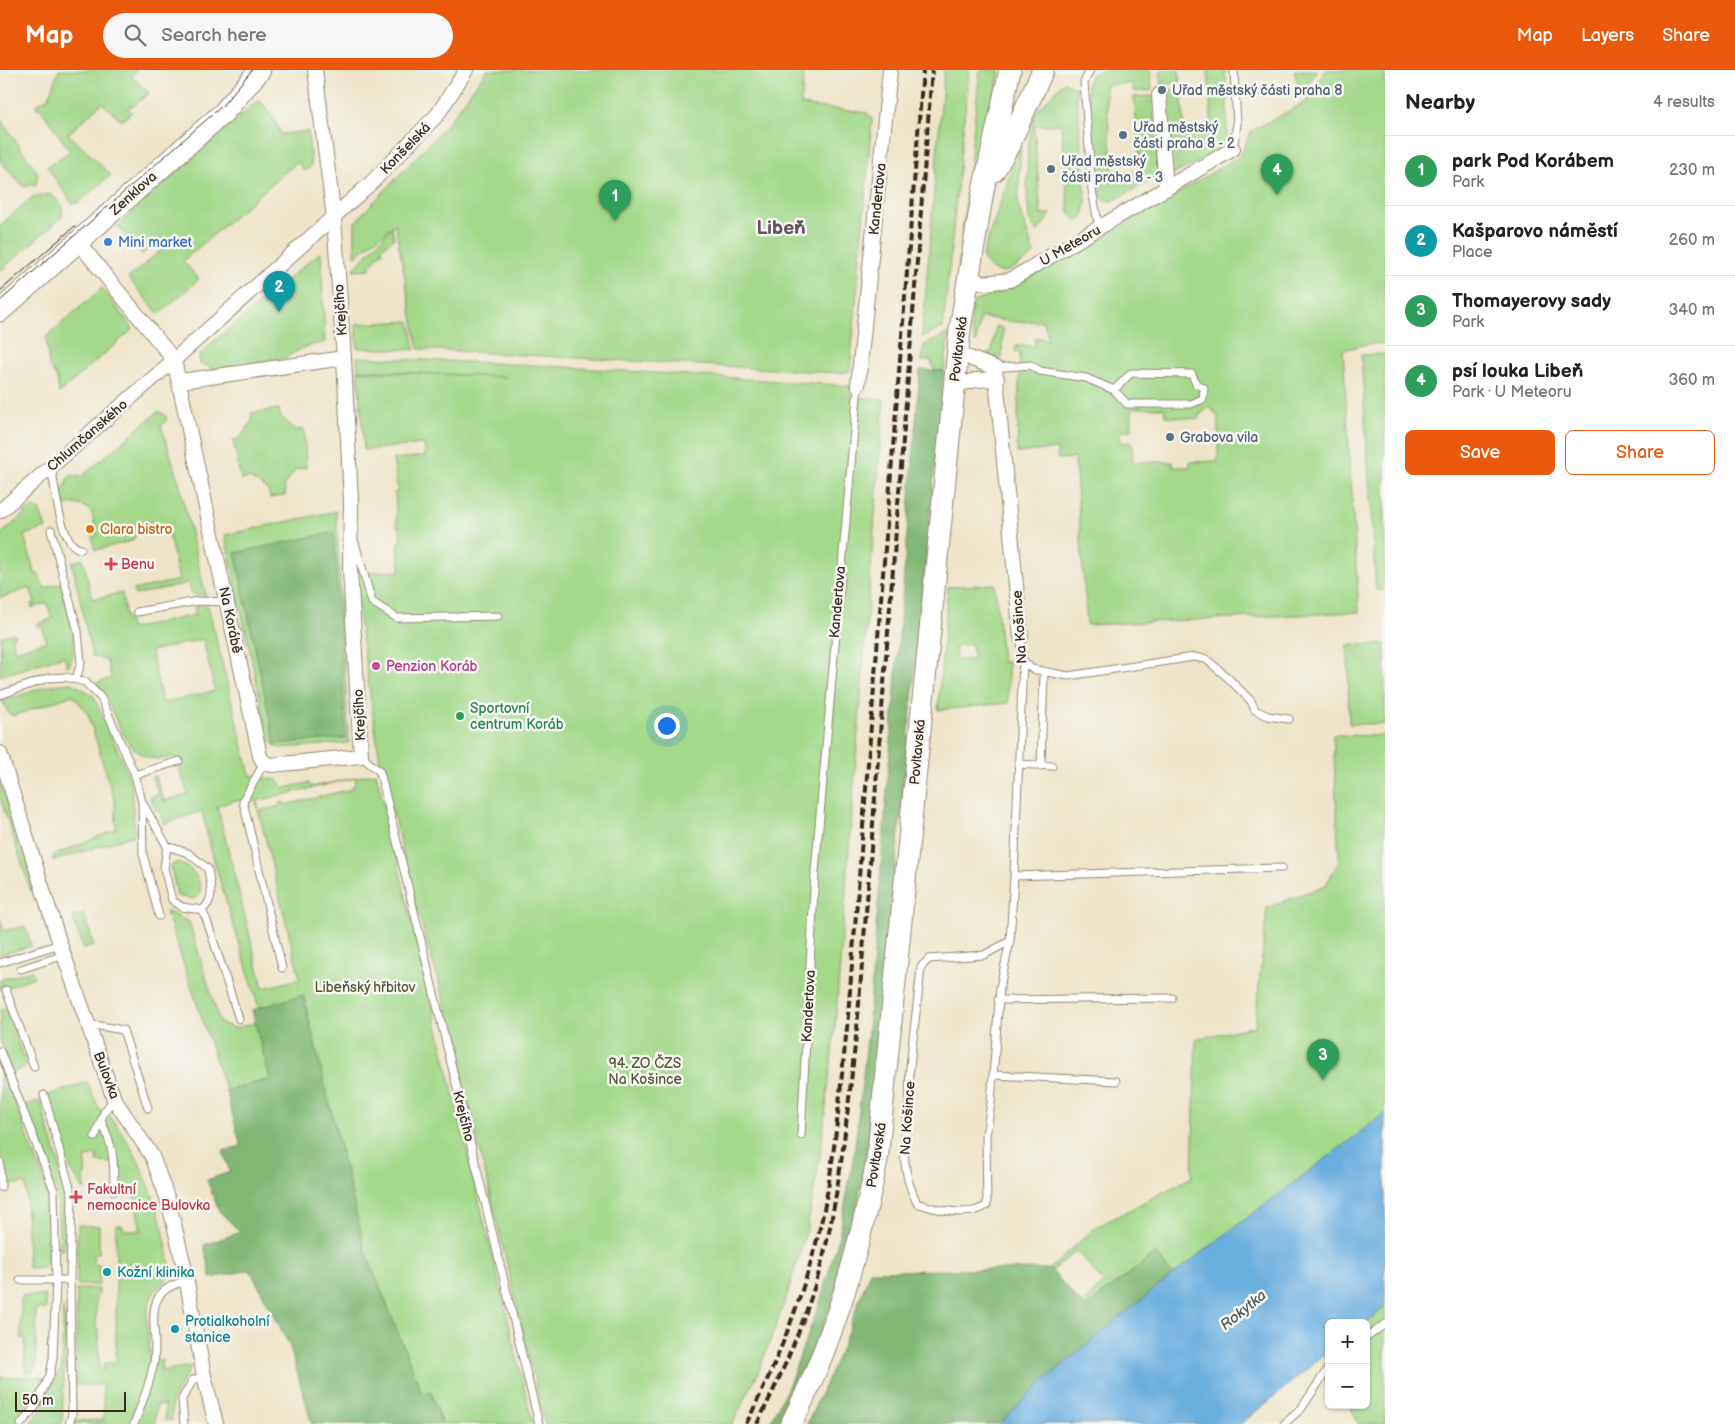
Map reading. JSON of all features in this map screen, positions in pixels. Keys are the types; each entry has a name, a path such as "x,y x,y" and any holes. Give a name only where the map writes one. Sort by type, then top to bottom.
{"main road":[{"name":"Zenklova","path":"0,311 224,112 260,70"},
{"name":"Povltavská","path":"791,1424 835,1324 852,1269 877,1161 957,353 983,191 1010,70"},
{"path":"983,191 1009,145 1043,70"}],"street":[{"name":"Konšelská","path":"174,360 334,218 438,114 466,70"},
{"name":"Kandertova","path":"858,385 890,70"},
{"name":"Krejčího","path":"312,71 334,218 344,358 352,534 350,569 361,756"},
{"path":"1159,95 1166,189"},
{"name":"U Meteoru","path":"968,278 984,283 1010,280 1233,149"},
{"path":"78,242 174,360"},
{"path":"957,353 996,373"},
{"path":"180,381 344,358"},
{"name":"Na Korábě","path":"174,360 260,756 264,763"},
{"name":"Chlumčanského","path":"0,511 174,360"},
{"path":"953,386 996,373"},
{"name":"Na Košince","path":"996,373 1021,637"},
{"name":"Bulovka","path":"0,753 62,950 114,1099 152,1156 168,1200 187,1281 204,1376 216,1424"},
{"path":"264,763 272,765 361,756"}],"lane":[{"path":"1090,70 1084,82 1092,190 1099,229"},
{"path":"1233,149 1237,124 1234,70"},
{"path":"996,373 1018,366 1031,365 1040,371 1086,378 1114,390 1127,404 1191,404 1203,398 1204,388 1196,384 1192,374 1131,373 1114,390"},
{"name":"Kandertova","path":"802,1135 815,870 832,655 858,385"},
{"path":"51,467 65,535 71,546 81,549"},
{"path":"51,530 78,632 81,662 76,679"},
{"path":"352,534 372,602 397,618 498,616"},
{"path":"137,612 198,601 227,602"},
{"name":"Na Košince","path":"1010,941 984,955 929,959 921,967 909,1101 904,1128 903,1158 908,1185 917,1203 939,1211 980,1211 987,1205 986,1136 993,1075 998,1000 1010,941 1014,876 1023,661 1021,637"},
{"path":"1023,661 1032,669 1068,676 1194,657 1206,659 1242,692 1256,710 1268,716 1289,720"},
{"path":"1042,766 1044,671"},
{"path":"0,695 48,678 76,679 85,682 101,698 135,775 142,802 142,854 159,916"},
{"name":"Krejčího","path":"361,756 380,772 539,1424"},
{"path":"135,775 179,761"},
{"path":"264,763 243,801 282,968"},
{"path":"1018,764 1052,766"},
{"path":"142,802 168,846 188,853 208,869 212,894 209,904 202,910 182,907 172,900 164,868 168,846"},
{"path":"1014,876 1282,868"},
{"path":"202,910 239,1019"},
{"path":"0,963 62,950"},
{"path":"21,969 62,950"},
{"path":"6,990 34,1067"},
{"path":"998,1000 1172,998"},
{"path":"88,1024 123,1030 148,1108"},
{"path":"0,1050 54,1190 56,1280 53,1358 50,1376 35,1407 21,1424"},
{"path":"993,1075 1116,1081"},
{"path":"44,1095 72,1195 70,1280 72,1414 70,1424"},
{"path":"95,1137 106,1108 114,1099"},
{"path":"101,1121 111,1139 114,1162 114,1191"},
{"path":"0,1162 1,1187"},
{"path":"20,1280 70,1280"},
{"path":"134,1424 148,1389 154,1359 152,1312 158,1296 172,1285 187,1281"},
{"path":"1370,1335 1385,1324"},
{"path":"1284,1424 1301,1408 1325,1373"},
{"path":"184,1424 182,1399 192,1380 204,1376"}],"green space":[{"path":"59,70 137,70 131,76 149,93 132,107 130,105 128,108 132,112 122,121 102,103 68,134 111,175 78,203 72,203 47,167 70,151 40,108 37,109 37,104 48,98"},
{"path":"487,70 804,70 801,105 867,113 872,119 850,371 841,373 418,349 395,224 355,256 355,222 444,128"},
{"path":"944,70 969,70 943,328 922,337"},
{"path":"980,70 1000,70 961,270 958,271"},
{"path":"1102,70 1150,70 1152,90 1134,92 1132,83 1105,85 1113,174 1141,172 1134,97 1152,96 1159,176 1112,201 1105,200 1097,195 1087,84 1091,75"},
{"path":"1160,70 1179,70 1180,83 1162,84"},
{"path":"1208,70 1225,70 1227,137 1211,154 1174,174 1171,173 1164,90 1181,89 1185,133 1212,131"},
{"path":"1294,70 1318,70 1301,95"},
{"path":"1326,70 1385,70 1385,343 1367,344 1343,350 1359,612 1087,625 1075,458 1058,459 1057,449 1017,453 1020,353 1015,352 1016,346 1035,346 1035,338 1043,338 1047,342 1047,330 1042,321 1015,322 980,317 976,343 971,330 972,302 1000,293 1115,231 1241,155 1251,131 1306,102","holes":["1132,408 1164,408 1165,416 1199,419 1199,414 1202,414 1206,408 1212,408 1215,414 1218,414 1218,461 1190,462 1189,467 1173,467 1173,462 1133,462 1132,443 1120,442 1120,431 1132,430"]},
{"path":"1064,82 1076,88 1086,201 1083,218 1077,221 1069,213 1061,124 1034,126 1041,215 1051,214 1037,232 1029,219 1027,198 1028,146 1035,113"},
{"path":"260,101 273,117 281,134 308,131 311,166 305,171 297,162 183,261 199,279 159,314 128,278 168,244 160,237 142,254 117,226 256,102"},
{"path":"0,119 38,173 36,184 24,187 0,161"},
{"path":"1021,143 1018,205 1034,254 1013,269 1000,272 988,265 982,256"},
{"path":"50,194 62,205 62,217 0,271 0,226 32,197"},
{"path":"392,227 394,238 381,249 383,251 370,265 370,269 353,270"},
{"path":"321,253 325,342 302,348 285,358 210,370 210,366 200,364 199,356 210,345"},
{"path":"102,288 133,329 59,393 57,378 49,366 46,337"},
{"path":"410,321 415,350 357,348 356,324"},
{"path":"996,326 1003,329 1002,358 989,356 987,353 992,351"},
{"path":"949,333 944,371 934,371 931,360 922,361 924,345"},
{"path":"1385,354 1385,590 1376,590 1361,355"},
{"name":"94. ZO ČZS Na Košince","path":"357,357 534,365 853,386 851,397 884,399 835,1027 821,1150 807,1229 786,1298 758,1373 732,1424 545,1424 445,1003 412,892 379,755 353,578 357,573 400,571 398,542 401,542 400,527 397,527 395,492 398,491 393,459 425,456 424,444 364,450 358,371 506,377 358,370"},
{"path":"920,370 944,371 869,1139 852,1233 843,1270 831,1306 786,1407 777,1424 769,1424 788,1387 818,1308 839,1237 854,1155 868,1030"},
{"path":"279,409 280,416 296,430 304,429 306,468 296,469 284,485 286,495 270,498 268,490 250,478 241,480 233,440 240,438 252,421 251,413"},
{"path":"159,411 166,416 166,421 161,425 179,482 206,596 192,594 188,583 135,595 133,590 179,580 169,535 146,520 132,541 95,550 92,537 97,536 92,513 86,507 71,503 65,507 61,489 67,484 67,479 72,475 81,477"},
{"path":"32,507 39,509 46,528 24,535 35,574 39,574 44,588 61,583 72,626 74,649 68,667 64,656 0,676 1,636 14,633 15,636 11,637 16,651 46,641 42,626 38,627 37,624 52,619 47,603 32,608 31,604 35,603 30,588 0,598 0,535"},
{"path":"336,511 349,743 278,748 269,740 225,535"},
{"path":"334,532 346,738 275,744 235,553"},
{"name":"Libeňský hřbitov","path":"83,559 92,599 122,593 126,620 128,620 131,629 195,615 195,605 208,606 250,775 278,780 284,788 309,783 312,787 376,773 533,1424 442,1424 431,1391 422,1393 365,1250 303,995 259,1008 221,885 202,811 163,824 160,809 156,811 150,797 159,794 152,777 155,776 164,801 188,794 175,757 156,759 144,756 135,749 120,728 97,683 111,678 107,661 92,656 72,562","holes":["203,639 215,691 162,703 151,651","355,778 356,784 352,786 352,789 285,805 284,802 279,803 280,806 259,811 257,801","236,800 256,801 300,979 263,988 217,806"]},
{"path":"995,584 1002,662 1008,662 1008,703 938,710 948,587","holes":["972,644 973,659 956,660 955,646"]},
{"path":"1385,644 1385,724 1349,724 1348,645"},
{"path":"72,683 93,695 122,760 131,784 135,835 53,861 53,856 116,829 115,802 88,714 73,695 13,716 8,713 3,701 51,685"},
{"path":"1333,735 1385,736 1385,1113 1274,1200 1172,1275 1156,1253 1084,1308 1081,1305 1104,1283 1076,1251 1051,1272 1050,1269 1095,1228 1192,1177 1196,1039 1255,1026 1267,908 1326,885 1339,861"},
{"path":"0,781 36,889 31,891 0,797"},
{"path":"177,862 191,870 197,878 200,894 194,899 177,896 171,866"},
{"path":"166,911 189,922 220,1023 235,1028 255,1023 270,1079 226,1091"},
{"path":"84,914 94,946 83,949 73,917"},
{"path":"0,919 4,931 25,926 31,946 0,955"},
{"path":"31,970 34,977 0,990 0,980"},
{"path":"303,995 365,1250 422,1393 431,1391 442,1424 312,1424 289,1344 250,1270 211,1278 204,1245 240,1232 219,1211 207,1180 230,1172 223,1151 241,1146 226,1091 270,1079 252,1010"},
{"path":"5,1008 27,1066 12,1072 0,1040 0,1010"},
{"path":"0,1064 44,1180 48,1201 47,1263 43,1268 28,1268 26,1184 0,1184"},
{"path":"87,1082 101,1113 107,1113 120,1130 142,1168 157,1210 168,1252 171,1273 155,1291 148,1307 147,1324 150,1358 162,1360 161,1371 191,1366 172,1401 172,1420 165,1420 165,1405 156,1405 155,1424 75,1424 76,1421 104,1420 103,1385 76,1385 77,1289 99,1289 99,1294 96,1294 96,1328 99,1329 99,1368 104,1370 104,1363 116,1363 116,1225 122,1225 124,1230 141,1230 134,1195 120,1194 120,1163 97,1162 97,1155 86,1157 84,1190 71,1170 46,1096"},
{"path":"40,1101 60,1166 65,1194 64,1250 60,1250 57,1192 23,1105"},
{"path":"78,1225 99,1226 99,1253 94,1254 94,1264 99,1265 99,1285 77,1285"},
{"path":"1156,1253 1172,1275 1065,1363 1000,1424 807,1424 843,1345 870,1271 1050,1269 1085,1308"},
{"path":"45,1295 46,1309 36,1309 36,1366 32,1372 25,1372 25,1338 21,1338 21,1296"},
{"path":"1385,1307 1385,1424 1358,1424 1352,1409 1370,1409 1370,1319"},
{"path":"63,1308 66,1327 62,1424 29,1424 39,1413 62,1366"},
{"path":"0,1377 43,1377 30,1403 13,1424 0,1424"}],"water":[{"name":"Rokytka","path":"1385,1113 1385,1307 1370,1319 1325,1319 1325,1354 1241,1424 1000,1424 1028,1396 1088,1343"}],"tram line":[{"path":"0,301 222,106 252,70"},
{"path":"0,291 75,226"}],"railway":[{"path":"746,1424 778,1354 805,1282 819,1232 833,1156 847,1028 923,70"},
{"path":"757,1424 799,1331 816,1282 834,1207 845,1130 857,1028 932,70"}],"place":[{"name":"Uřad městský části praha 8","path":"1162,90"},
{"name":"Uřad městský části praha 8 - 2","path":"1123,135"},
{"name":"Uřad městský části praha 8 - 3","path":"1051,169"},
{"name":"psí louka Libeň","path":"1277,195"},
{"name":"park Pod Korábem","path":"615,221"},
{"name":"Mini market","path":"108,242"},
{"name":"Kašparovo náměstí","path":"279,312"},
{"name":"Grabova vila","path":"1170,437"},
{"name":"Clara bistro","path":"90,529"},
{"name":"Benu","path":"111,564"},
{"name":"Penzion Koráb","path":"376,666"},
{"name":"Sportovní centrum Koráb","path":"460,716"},
{"name":"Thomayerovy sady","path":"1323,1080"},
{"name":"Fakultní nemocnice Bulovka","path":"76,1197"},
{"name":"Kožní klinika","path":"107,1272"},
{"name":"Protialkoholní stanice","path":"175,1329"}],"district":[{"name":"Libeň","path":"781,227"}]}
